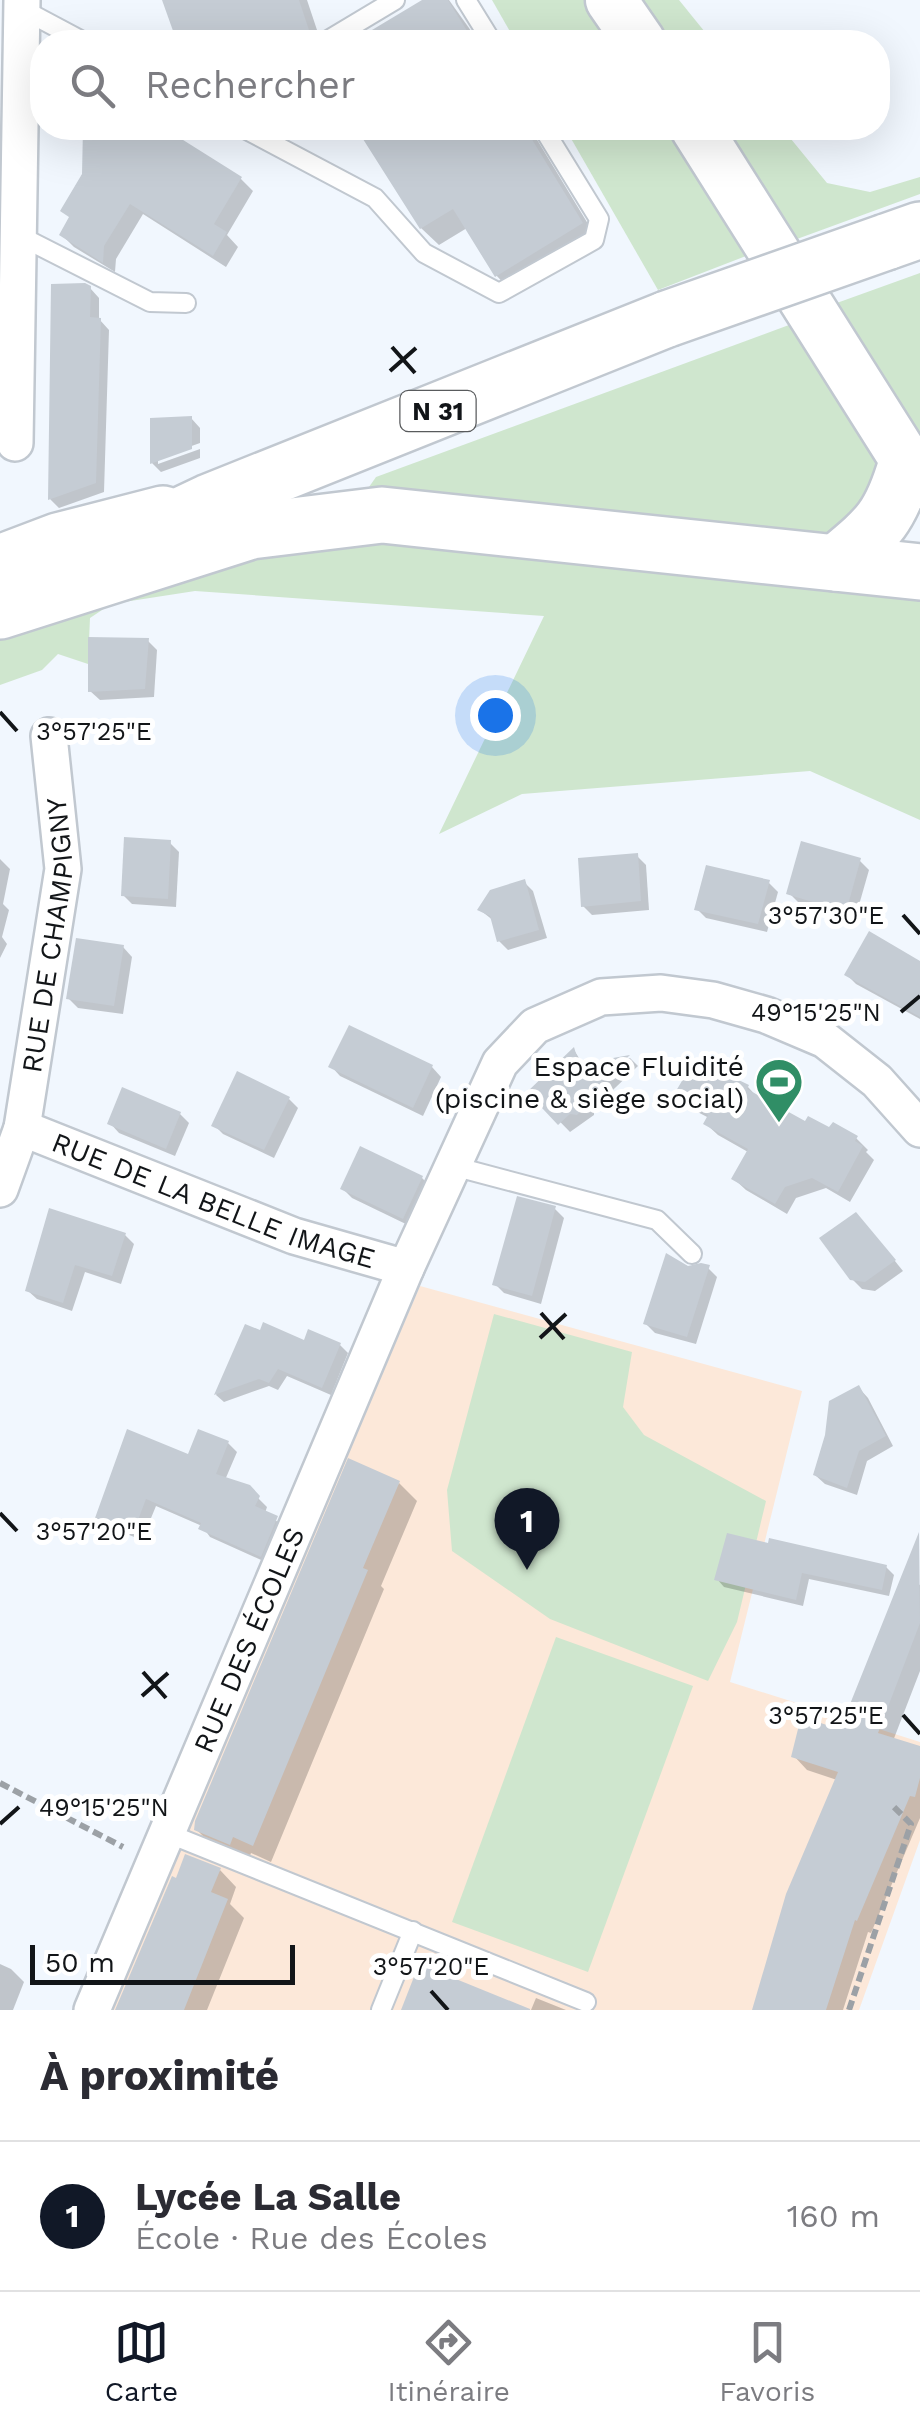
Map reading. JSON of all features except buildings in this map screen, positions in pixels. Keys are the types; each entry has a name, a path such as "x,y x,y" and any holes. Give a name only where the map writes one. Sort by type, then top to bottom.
{"main road":[{"name":"N 31","path":"0,597 210,502 667,320 903,236"},
{"path":"836,563 878,528 913,474"},
{"name":"N 31","path":"0,563 58,541 210,502"},
{"path":"0,611 250,531 382,515 920,572"},
{"path":"0,555 58,541"}],"street":[{"path":"612,0 632,30"},
{"path":"15,443 22,5"},
{"path":"704,140 913,474"},
{"name":"RUE DE CHAMPIGNY","path":"0,1189 22,1128 63,869 49,736"},
{"name":"RUE DES ÉCOLES","path":"92,2010 406,1268 500,1063 535,1026 602,997 661,994 713,1000 766,1015 825,1040 876,1081 920,1129"},
{"name":"RUE DE LA BELLE IMAGE","path":"22,1128 294,1236 406,1268"}],"lane":[{"path":"345,30 395,0"},
{"path":"466,0 485,30"},
{"path":"22,5 64,30"},
{"path":"266,140 375,198 424,253 500,293 594,240 599,219 551,140"},
{"path":"18,235 150,302 186,303"},
{"path":"452,1166 656,1220 692,1254"},
{"path":"167,1835 586,2002"},
{"path":"381,2010 413,1932"}],"path":[{"path":"0,1783 167,1835"},
{"path":"849,2010 911,1824 891,1804"}],"shaded area":[{"path":"420,1286 802,1391 730,1682 920,1742 920,1840 859,2010 112,2010"}],"green space":[{"path":"492,0 585,0 604,30 509,30"},
{"path":"638,0 679,0 703,30 658,30"},
{"path":"572,140 674,140 746,256 658,290"},
{"path":"731,140 792,140 827,183 870,192 920,177 920,194 797,239"},
{"path":"920,273 920,445 834,304"},
{"path":"797,322 875,458 880,496 835,540 410,503 369,487 376,477"},
{"path":"417,537 920,595 920,820 810,771 522,794 439,834 544,616 195,591 111,604 90,618 88,664 58,654 42,670 0,685 0,631 258,552"},
{"path":"494,1314 632,1352 623,1407 644,1435 766,1501 737,1622 708,1681 550,1619 452,1551 447,1490"},
{"path":"556,1637 693,1686 588,1972 452,1922"}],"place":[{"name":"Espace Fluidité (piscine & siège social)","path":"779,1124"},
{"name":"Lycée La Salle","path":"527,1570"}]}
